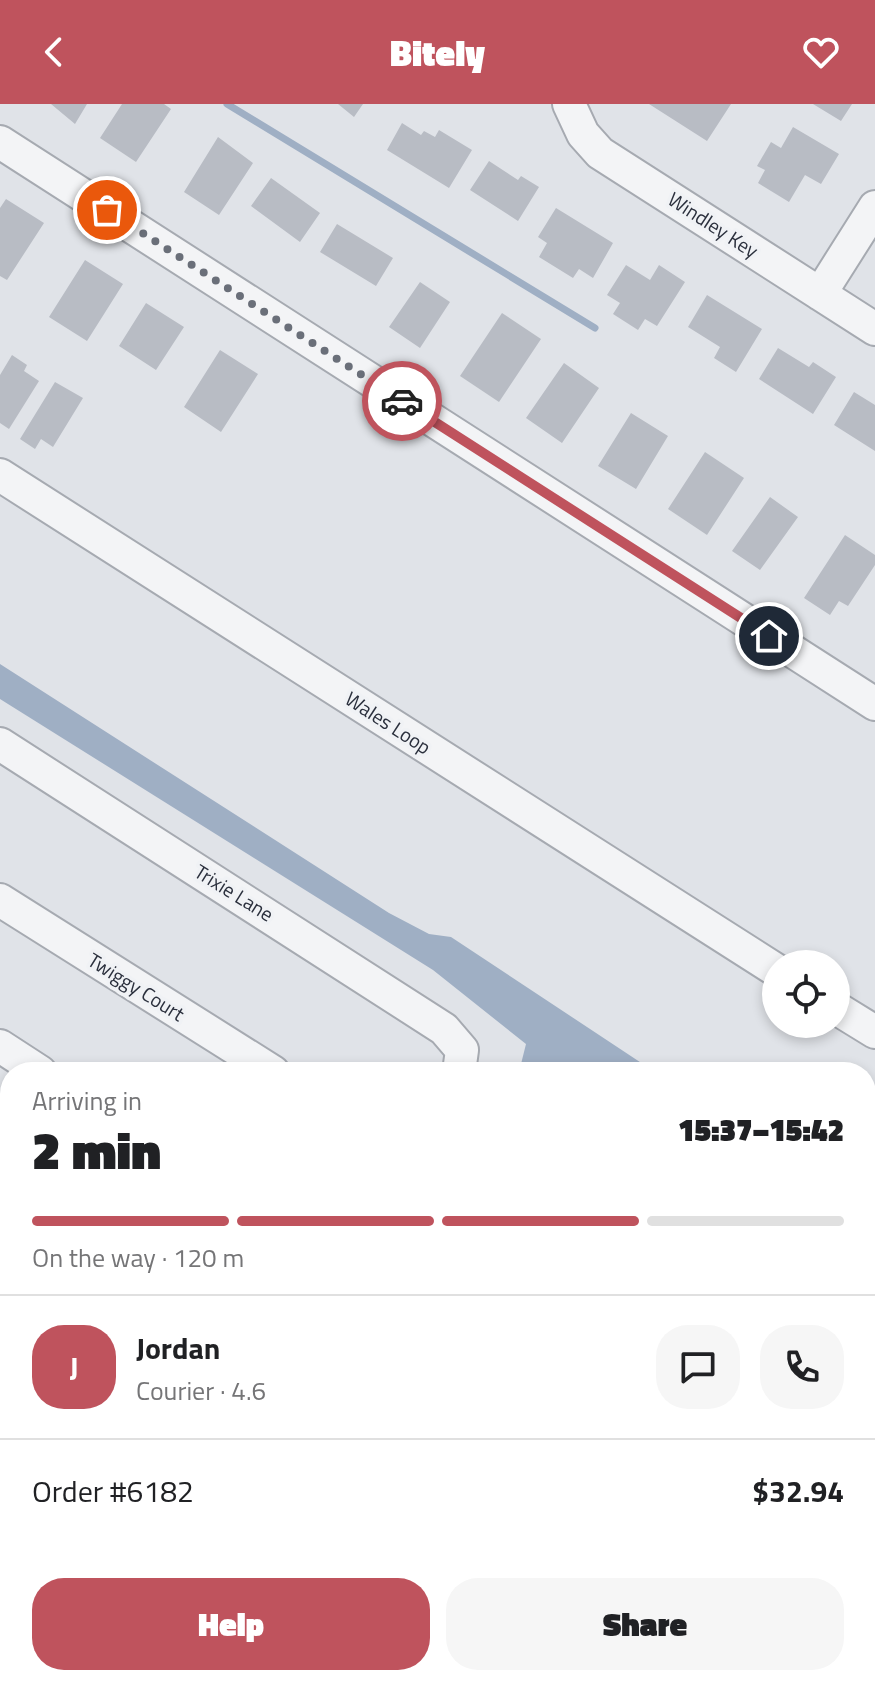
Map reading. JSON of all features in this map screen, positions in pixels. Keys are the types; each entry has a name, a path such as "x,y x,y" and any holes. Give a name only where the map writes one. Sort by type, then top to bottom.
{"street":[{"name":"Windley Key","path":"569,104 583,134 600,153 875,329"},
{"path":"0,142 875,704"},
{"path":"820,294 875,207"},
{"name":"Wales Loop","path":"0,475 762,961"},
{"name":"Trixie Lane","path":"0,744 444,1029 460,1061"},
{"name":"Twiggy Court","path":"0,900 257,1062"},
{"path":"850,1017 875,1032"},
{"path":"0,1046 25,1062"}],"water":[{"path":"0,664 389,913 429,934 451,937 640,1062 522,1062 526,1044 433,970 0,699"}],"building":[{"path":"51,104 87,104 75,124"},
{"path":"122,104 164,104 171,109 136,162 100,138"},
{"path":"338,104 363,104 354,117"},
{"path":"649,104 731,104 707,141"},
{"path":"813,104 852,104 841,121"},
{"path":"402,123 421,135 424,131 435,137 439,130 472,150 449,188 387,150"},
{"path":"793,127 839,154 821,184 805,175 789,202 758,183 765,170 757,166 771,142 781,148"},
{"path":"218,137 253,163 219,215 184,192"},
{"path":"489,161 518,180 521,176 539,187 518,221 470,190"},
{"path":"271,178 320,213 300,242 251,206"},
{"path":"6,199 44,223 7,280 0,276 0,208"},
{"path":"556,208 613,243 593,278 579,269 573,278 539,257 547,243 538,237"},
{"path":"337,224 393,258 376,286 320,252"},
{"path":"85,260 123,284 87,341 49,317"},
{"path":"626,265 650,280 659,265 685,282 657,326 645,319 638,330 613,314 620,303 607,295"},
{"path":"420,282 450,302 420,348 389,327"},
{"path":"707,295 762,329 736,372 714,358 720,347 688,327"},
{"path":"146,303 184,327 156,370 119,346"},
{"path":"502,313 541,339 499,402 460,376"},
{"path":"778,348 809,367 813,362 836,377 813,414 759,379"},
{"path":"220,350 258,374 221,432 184,407"},
{"path":"12,355 27,365 24,371 39,381 9,429 0,423 0,375"},
{"path":"564,363 599,388 562,443 526,418"},
{"path":"55,382 83,398 53,447 41,439 35,449 20,439"},
{"path":"854,392 875,405 875,451 834,425"},
{"path":"631,413 668,436 636,489 598,466"},
{"path":"705,452 744,478 707,535 668,509"},
{"path":"770,497 798,517 760,570 732,551"},
{"path":"845,535 875,555 875,565 848,606 839,601 830,615 804,598"}],"waterway":[{"path":"227,104 595,328"}],"way so far":[{"path":"107,210 402,401"}],"route":[{"path":"402,401 769,636"}]}
